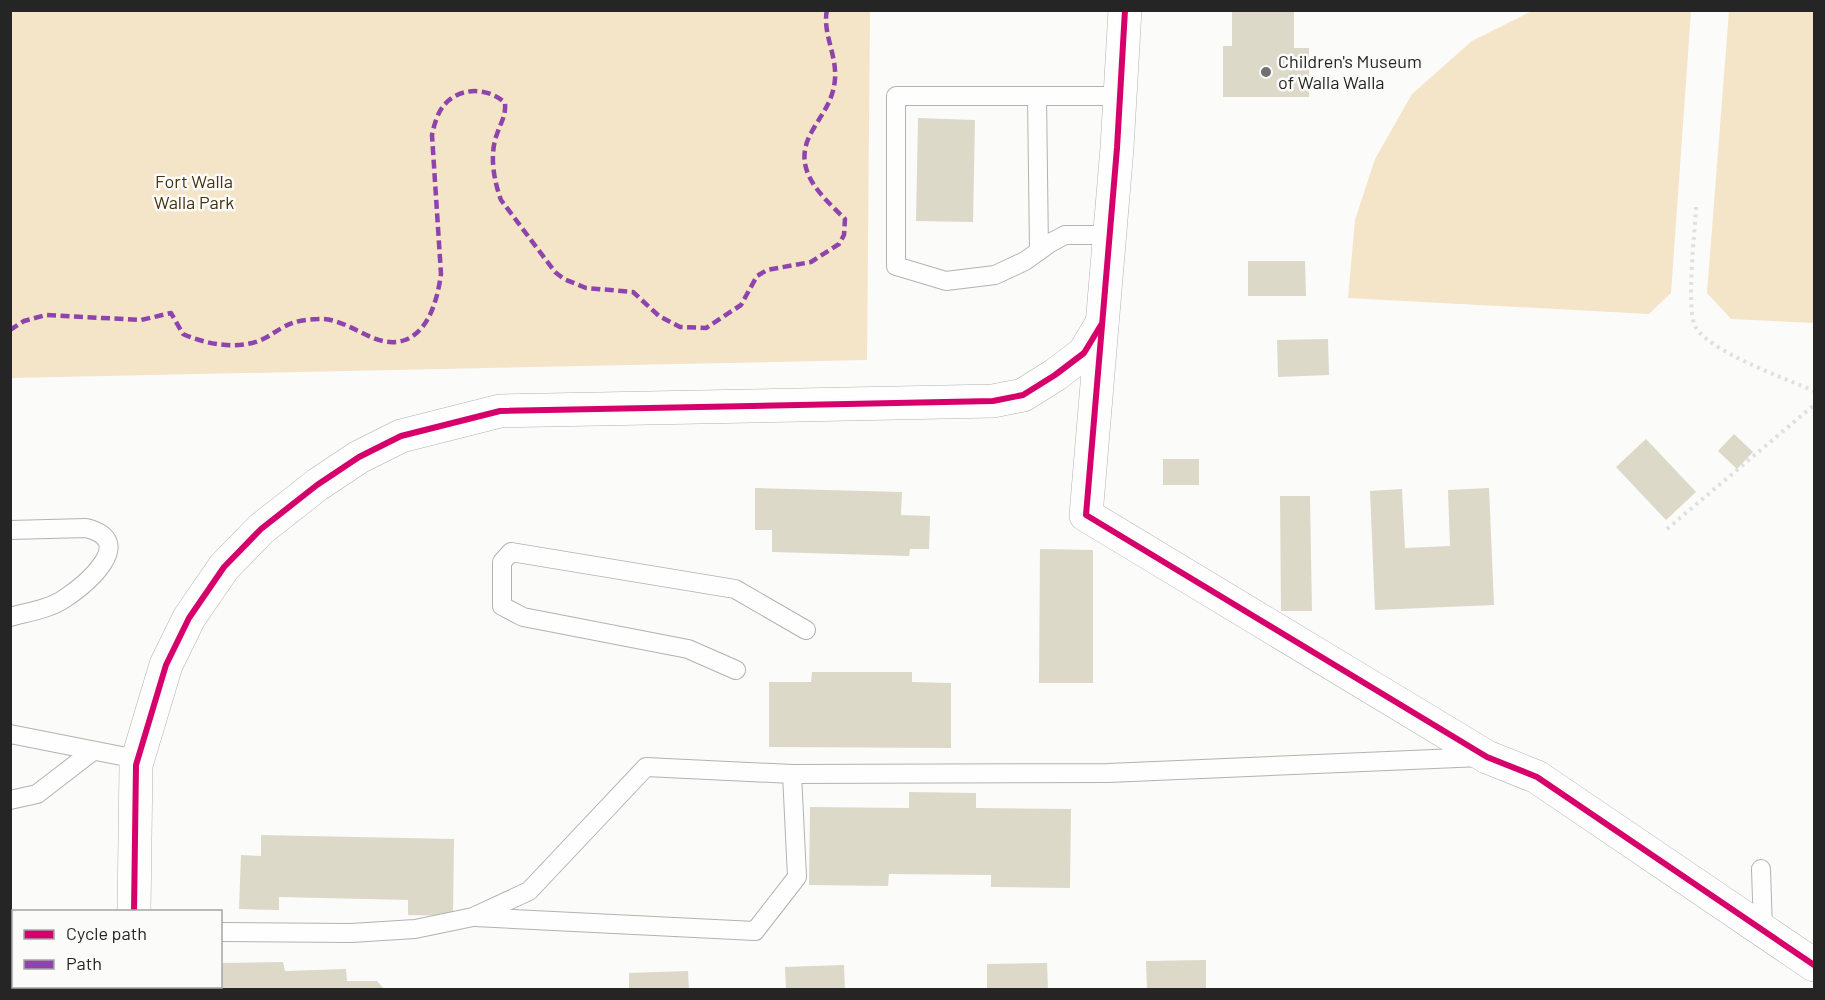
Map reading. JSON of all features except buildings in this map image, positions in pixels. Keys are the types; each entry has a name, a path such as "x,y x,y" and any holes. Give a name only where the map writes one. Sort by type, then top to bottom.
{"street":[{"path":"1125,10 1110,235 1086,515 1487,757 1537,777 1815,965"},
{"path":"134,910 137,759 166,665 189,618 224,567 261,529 317,485 359,457 401,436 500,411 993,401 1023,395 1055,375 1084,353 1102,323"}],"lane":[{"path":"1110,235 1065,235 1026,261 995,276 946,281 896,266 896,96 1120,96"},
{"path":"1037,96 1039,251"},
{"path":"10,530 86,528 96,530 104,537 108,556 104,564 63,599 10,616"},
{"path":"736,670 688,649 523,617 502,606 502,562 511,552 735,589 806,630"},
{"path":"10,734 137,759"},
{"path":"10,800 37,794 93,751"},
{"path":"222,932 351,933 415,929 473,917 530,891 646,767 792,774 1108,773 1487,757"},
{"path":"473,917 755,931 797,877 792,774"},
{"path":"1761,869 1762,930"}],"path":[{"path":"1696,207 1692,313 1700,333 1717,347 1815,391"},
{"path":"1668,529 1815,405"}],"green space":[{"name":"Fort Walla Walla Park","path":"10,11 870,11 867,360 11,378"},
{"path":"1532,11 1691,11 1671,293 1649,314 1348,298 1355,220 1375,159 1412,94 1472,41"},
{"path":"1729,11 1814,11 1814,323 1731,319 1707,293"}],"marked path":[{"path":"10,330 24,321 46,315 141,320 171,313 183,334 225,345 247,344 302,320 318,319 340,323 383,341 405,340 421,329 427,321 438,292 441,274 432,135 434,127 440,110 445,104 459,94 475,91 492,94 505,103 504,115 493,150 493,168 498,193 555,272 564,279 586,288 633,292 659,316 680,327 706,328 741,305 757,276 767,270 811,262 839,244 844,235 845,219 818,191 804,159 811,133 834,87 835,70 826,27 827,10"}],"cycle path":[{"path":"1125,10 1117,148 1086,515 1487,757 1537,777 1814,965"},
{"path":"134,910 136,765 166,665 189,618 224,567 261,529 317,485 359,457 401,436 500,411 993,401 1023,395 1055,375 1084,353 1101,325"}],"place":[{"name":"Children's Museum of Walla Walla","path":"1266,72"}]}
